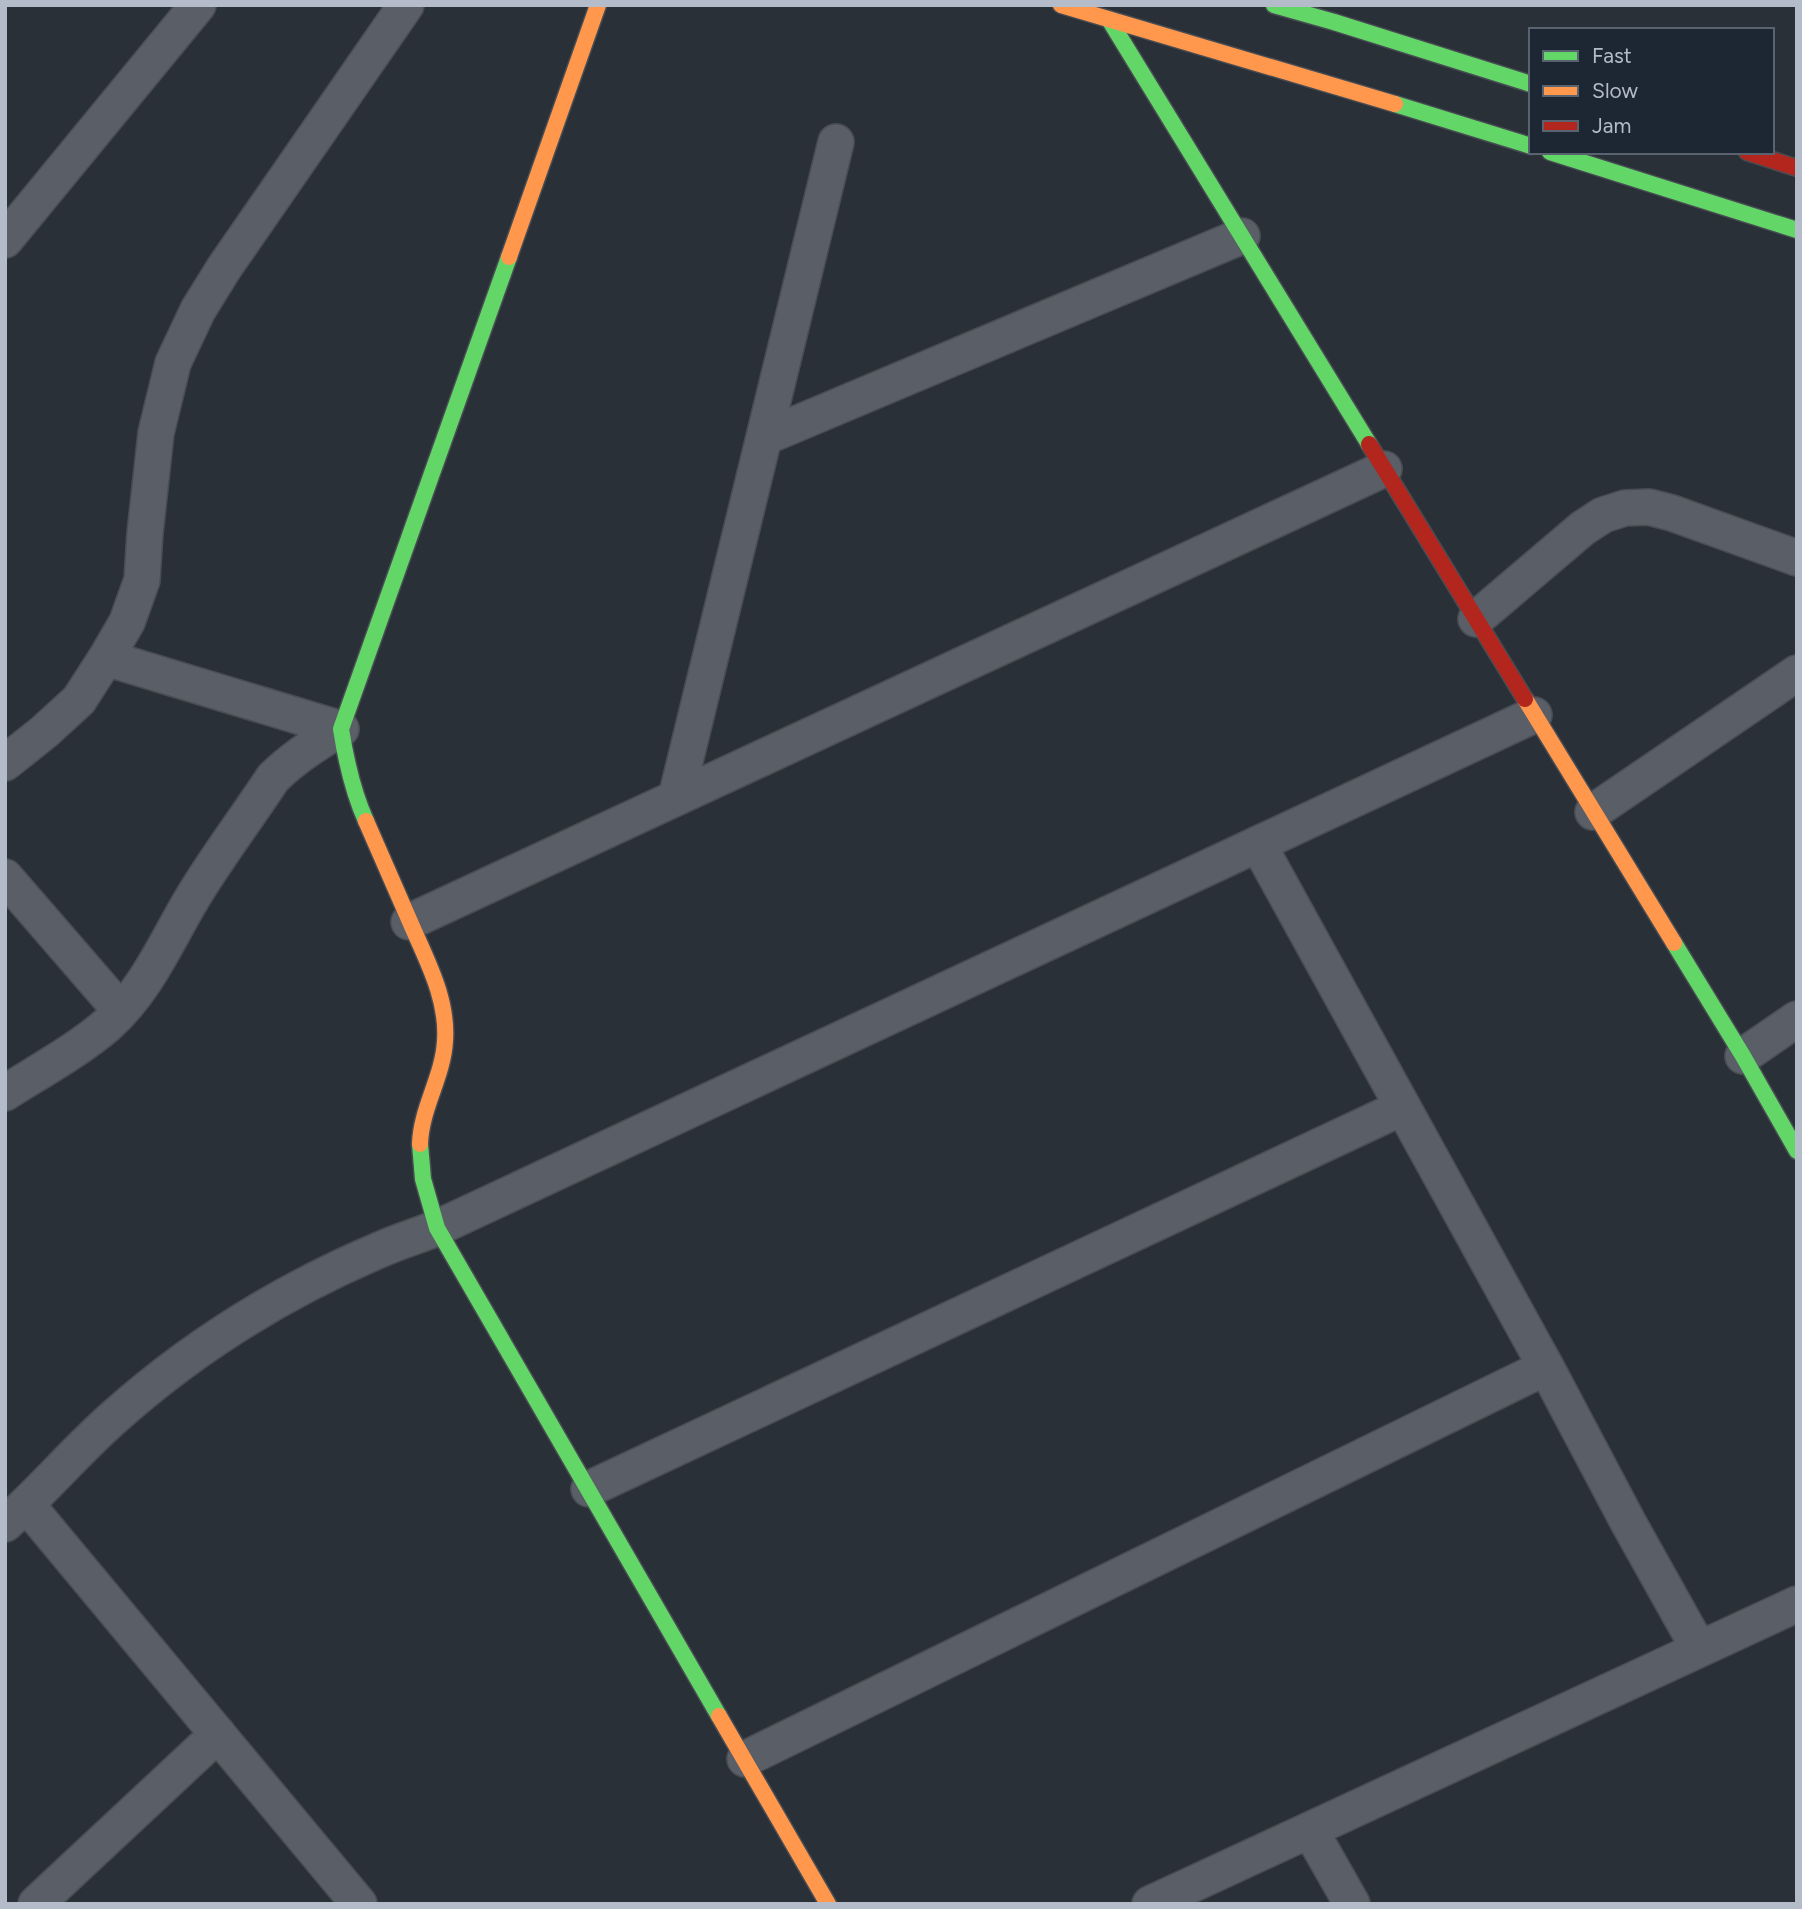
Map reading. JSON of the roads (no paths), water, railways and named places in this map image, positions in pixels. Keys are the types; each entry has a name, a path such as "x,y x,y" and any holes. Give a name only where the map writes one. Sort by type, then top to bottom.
{"street":[{"path":"5,240 198,5"},
{"path":"5,763 79,700 127,622 142,580 156,433 173,363 198,310 224,268 406,5"},
{"path":"598,5 341,729 356,799 435,980 444,1008 447,1037 442,1065 421,1126 419,1161 425,1195 437,1228 828,1904"},
{"path":"1061,5 1529,145"},
{"path":"1282,7 1336,13 1529,83"},
{"path":"1110,21 1743,1056 1797,1151"},
{"path":"676,798 836,142"},
{"path":"1556,154 1797,230"},
{"path":"1753,154 1797,168"},
{"path":"765,437 1242,236"},
{"path":"409,922 1384,469"},
{"path":"1476,619 1583,528 1603,515 1625,508 1649,507 1672,513 1797,558"},
{"path":"106,658 341,729"},
{"path":"1593,811 1797,673"},
{"path":"359,1904 218,1734 16,1515 66,1463 160,1378 265,1307 321,1277 378,1250 437,1228 1534,715"},
{"path":"5,1093 107,1026 121,1011 160,958 195,894 273,778 311,745 341,729"},
{"path":"1258,844 1699,1649"},
{"path":"5,877 121,1011"},
{"path":"1743,1056 1797,1018"},
{"path":"589,1489 1403,1107"},
{"path":"745,1759 1546,1367"},
{"path":"1150,1904 1797,1604"},
{"path":"36,1904 218,1734"},
{"path":"1310,1830 1352,1904"}]}
